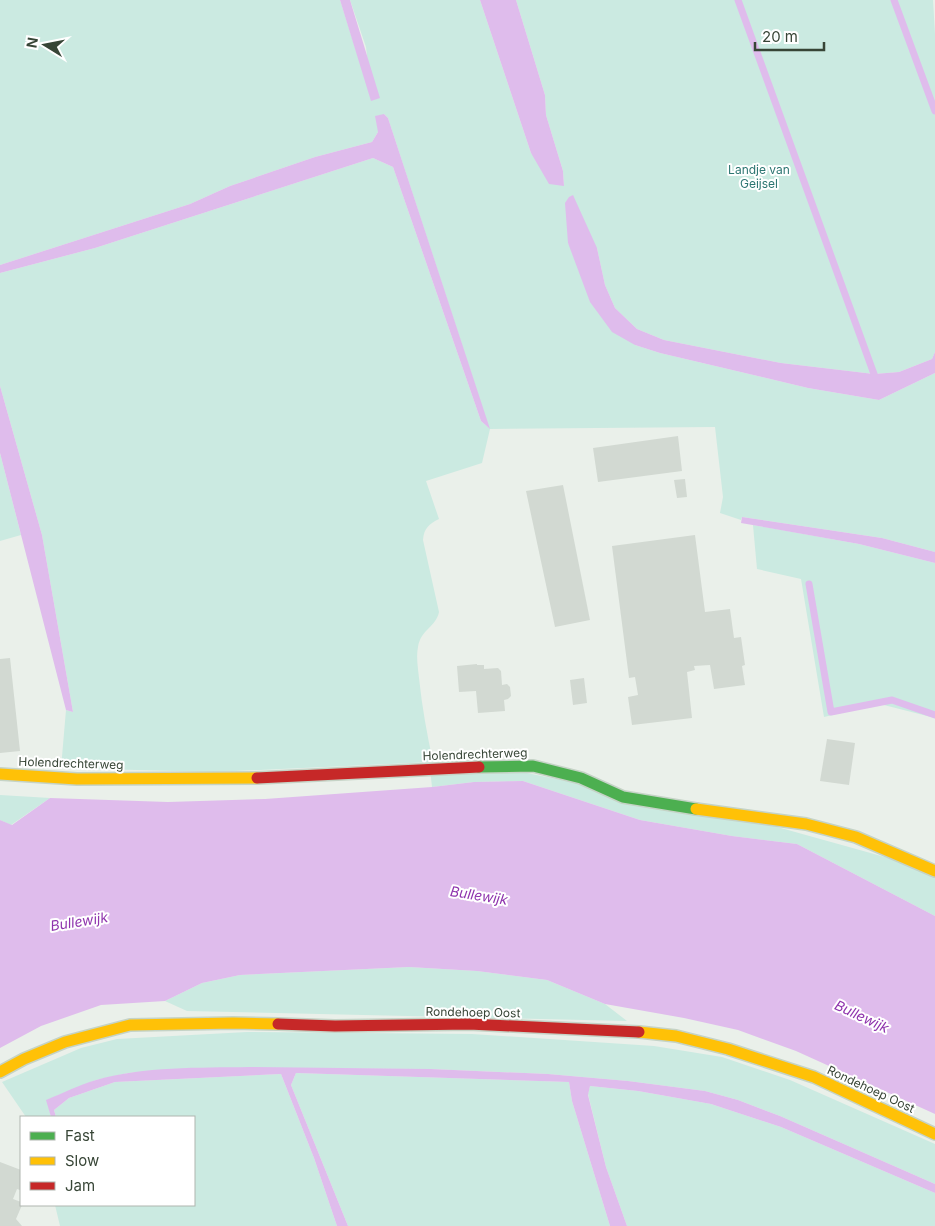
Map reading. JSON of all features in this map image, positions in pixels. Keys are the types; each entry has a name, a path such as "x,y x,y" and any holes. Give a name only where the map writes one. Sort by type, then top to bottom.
{"street":[{"name":"Holendrechterweg","path":"0,774 77,780 284,778 491,766 532,766 581,778 623,797 806,824 856,837 935,871"},
{"name":"Rondehoep Oost","path":"0,1072 24,1059 65,1042 130,1026 233,1023 335,1026 469,1024 621,1030 676,1036 745,1054 814,1077 935,1134"}],"green space":[{"name":"Landje van Geijsel","path":"0,0 340,0 372,101 366,47 350,0 480,0 531,153 564,186 563,171 546,115 545,95 516,0 933,0 935,34 935,352 932,359 899,372 874,374 781,363 664,340 637,329 615,308 605,285 597,248 568,243 635,345 660,353 808,388 879,400 935,373 935,552 882,538 742,517 741,520 720,513 723,497 715,427 490,429 482,463 426,481 439,519 428,527 423,540 439,612 435,621 422,636 417,651 417,659 423,710 433,762 213,772 61,768 66,710 73,712 42,535 0,386 0,273 95,248 373,158 393,167 481,421 489,428 388,118 384,114 378,132 372,142 315,157 230,186 190,204 0,265"},
{"path":"0,453 21,535 0,541"},
{"path":"753,525 859,544 935,563 935,718 880,704 824,717 801,579 757,569"},
{"path":"491,766 723,812 935,871 935,916 797,844 732,836 640,820 523,781 474,782 432,787 430,769"},
{"path":"0,795 50,798 11,825 0,820"},
{"path":"409,967 477,971 547,980 605,1004 627,1021 187,1011 165,1001 202,983 240,975"},
{"path":"247,1032 472,1034 654,1046 722,1057 790,1080 935,1144 935,1184 780,1116 738,1100 705,1091 628,1081 548,1074 431,1069 201,1068 128,1073 96,1080 47,1100 51,1116 25,1116 2,1082 81,1048 117,1039"},
{"path":"296,1073 569,1082 572,1101 610,1226 348,1226 291,1085"},
{"path":"281,1074 314,1158 337,1226 60,1226 55,1206 195,1206 195,1116 56,1116 54,1110 69,1098 115,1082"},
{"path":"590,1086 638,1091 711,1104 781,1127 935,1193 935,1226 627,1226 606,1167 588,1094"}],"water":[{"path":"340,0 350,0 380,98 371,101"},
{"path":"480,0 516,0 545,95 546,115 563,171 564,186 549,184 531,153"},
{"path":"384,114 388,118 490,429 481,421 393,167 373,158 95,248 0,273 0,265 190,204 230,186 315,157 372,142 378,132 375,116"},
{"path":"573,195 597,248 605,285 615,308 637,329 664,340 781,363 874,374 899,372 932,359 935,352 935,373 879,400 808,388 660,353 635,345 612,332 590,302 568,243 565,203"},
{"path":"0,386 42,535 73,712 66,710 0,453"},
{"path":"742,517 882,538 935,552 935,563 859,544 741,523"},
{"name":"Bullewijk","path":"523,781 640,820 732,836 797,844 935,916 935,1114 796,1051 738,1030 605,1004 547,980 477,971 409,967 240,975 202,983 165,1001 101,1005 41,1026 0,1048 0,820 12,825 50,798 168,802 265,799 432,787 474,782"},
{"path":"249,1067 431,1069 548,1074 628,1081 705,1091 738,1100 780,1116 935,1184 935,1193 781,1127 711,1104 638,1091 590,1086 588,1095 606,1167 627,1226 610,1226 572,1101 569,1082 296,1073 291,1085 348,1226 337,1226 314,1158 281,1074 115,1082 69,1098 54,1110 56,1116 51,1116 46,1100 77,1087 115,1075 172,1069"}],"building":[{"path":"678,436 682,471 598,482 593,448"},
{"path":"685,479 687,497 677,498 674,480"},
{"path":"563,485 590,620 555,627 526,491"},
{"path":"695,535 705,612 730,609 734,638 741,637 745,665 742,666 745,685 714,689 710,665 694,666 695,670 687,672 692,718 632,725 628,697 638,695 635,677 629,678 612,546"},
{"path":"10,658 20,751 0,753 0,659"},
{"path":"484,665 484,669 498,668 501,671 502,685 507,684 510,687 511,696 504,700 505,711 478,713 476,691 459,692 457,666"},
{"path":"584,678 587,703 573,705 570,680"},
{"path":"827,739 855,743 849,785 820,781"},
{"path":"0,1162 20,1170 20,1190 17,1189 13,1199 20,1202 22,1206 16,1219 22,1226 0,1226"}],"waterway":[{"path":"738,0 874,374"},
{"path":"894,0 935,111"},
{"path":"809,584 831,712 892,700 935,715"}],"traffic: fast":[{"path":"479,767 533,766 581,778 623,797 696,809"}],"traffic: slow":[{"path":"0,774 77,779 257,778"},
{"path":"696,809 806,824 856,837 935,871"},
{"path":"0,1072 24,1059 65,1042 130,1025 278,1024"},
{"path":"639,1032 676,1036 728,1049 814,1077 935,1134"}],"traffic: jam":[{"path":"257,778 479,767"},
{"path":"278,1024 335,1026 469,1024 639,1032"}]}
